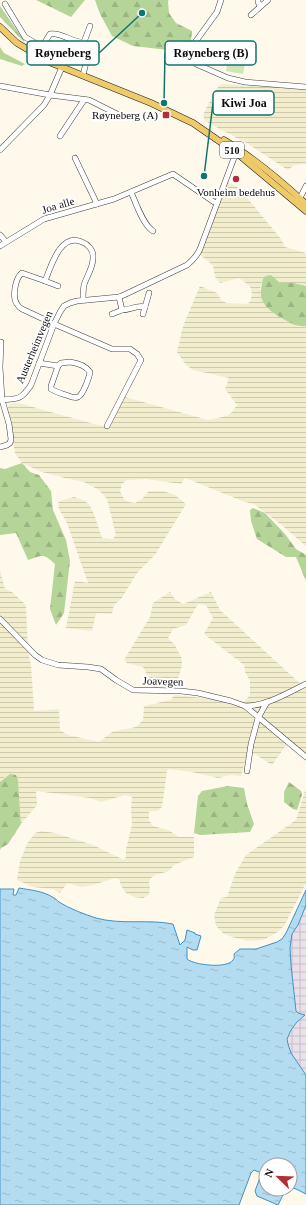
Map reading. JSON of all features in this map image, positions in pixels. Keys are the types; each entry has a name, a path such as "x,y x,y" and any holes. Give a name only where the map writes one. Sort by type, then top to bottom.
{"main road":[{"name":"510","path":"0,27 17,43 39,57 61,69 104,84"},
{"name":"510","path":"61,69 83,75 165,109 201,128 241,154 263,166 296,197 306,204"},
{"name":"510","path":"296,197 306,211"}],"street":[{"path":"221,0 217,12 193,46 192,54 196,64 228,78 245,82 306,87"},
{"path":"258,0 260,6"},
{"path":"250,15 268,0"},
{"path":"5,4 25,37 42,47 56,58 64,59 78,56 83,58 86,61 86,67 83,75"},
{"path":"42,47 50,34 56,33 78,43 84,42 90,26"},
{"path":"0,150 39,111 50,95 61,69"},
{"path":"0,86 89,100 121,116"},
{"path":"60,136 84,100"},
{"name":"Austerheimvegen","path":"1,400 22,397 31,385 54,324 64,306 83,300 119,297 133,292 192,261 197,255 234,158 241,154"},
{"path":"75,158 97,204"},
{"name":"Joa alle","path":"0,246 44,219 114,199 173,174 202,195 218,203"},
{"path":"296,197 306,186"},
{"path":"131,192 141,214 149,228 153,231"},
{"path":"0,235 6,242"},
{"path":"45,282 60,248 65,243 71,241 76,240 82,242 91,249 93,253 91,271 85,284 83,300"},
{"path":"58,286 22,273 16,281 15,302 17,306 22,309 112,350 130,349 142,360 107,426"},
{"path":"143,314 149,293"},
{"path":"119,297 122,310"},
{"path":"112,314 139,306 144,307"},
{"path":"0,447 10,443 11,438 9,424 1,400 1,342"},
{"path":"39,363 58,366 61,363 76,363 87,368 90,372 89,378 78,398 55,392 51,389 58,366"},
{"name":"Joavegen","path":"0,619 35,655 42,660 58,666 101,669 133,690 181,691 198,693 245,706 306,757"},
{"path":"245,706 255,706 267,702 306,684"},
{"path":"247,771 251,744 258,718 267,702"}],"shaded area":[{"path":"224,84 306,89 306,164 294,165 288,170 248,144 205,121 203,115 215,91 219,86"},
{"path":"227,182 238,187 281,239 285,247 306,253 306,286 294,283 280,283 271,276 263,278 260,289 274,313 299,327 306,326 306,546 254,504 245,502 185,478 181,484 146,479 127,480 122,484 120,491 124,499 129,502 135,503 142,499 149,491 163,491 175,495 186,504 155,555 137,573 121,599 114,605 112,614 96,613 92,631 66,628 75,581 88,583 67,523 59,509 58,503 74,497 83,500 89,504 94,514 102,538 113,539 116,535 107,499 99,490 84,482 42,472 22,463 15,453 7,409 9,405 13,403 22,404 105,427 111,424 125,397 208,420 227,416 232,412 237,405 225,389 229,378 193,370 186,365 177,352 183,326 200,286 217,293 222,301 227,303 246,304 250,302 252,295 251,288 246,283 239,278 220,283 215,277 213,266 200,255"},
{"path":"0,571 5,589 12,592 26,605 28,652 31,665 34,711 59,709 60,730 68,735 99,742 112,732 136,727 143,720 144,706 170,700 175,695 220,700 239,707 250,695 250,681 245,672 244,665 204,634 213,618 206,605 198,604 186,625 173,629 168,638 175,645 182,659 182,665 176,686 154,688 143,667 127,663 124,660 150,617 153,603 170,592 175,599 183,604 211,592 220,610 306,688 306,754 289,741 272,765 248,750 241,776 231,775 218,778 192,772 169,769 167,771 162,807 158,811 149,811 149,820 153,826 168,830 179,837 194,837 194,857 174,865 169,871 151,878 149,882 149,895 143,898 134,897 126,893 121,886 119,879 115,878 81,887 67,883 60,893 53,889 33,887 17,880 20,861 27,844 35,833 41,831 55,833 93,845 124,860 126,857 126,849 132,825 132,797 125,795 101,802 90,798 36,791 37,805 21,824 18,780 5,777 0,782"},
{"path":"306,788 306,883 284,926 276,933 263,940 248,941 223,933 216,926 214,915 221,898 227,897 235,874 246,855 296,820"},
{"path":"306,905 306,1075 291,1053 287,1039 291,1030 304,1015 296,1011 290,948 292,934 298,925"}],"green space":[{"path":"36,0 85,0 71,17"},
{"path":"95,0 169,0 169,13 176,23 192,31 191,41 177,51 133,46 112,36 100,14"},
{"path":"0,6 18,32 25,39 24,42 0,17"},
{"path":"0,47 4,53 25,64 22,66 0,59"},
{"path":"228,60 245,63 243,74 226,71"},
{"path":"271,275 280,283 294,283 306,286 306,326 298,326 290,323 270,310 263,302 261,291 263,279 266,276"},
{"path":"22,463 30,472 39,475 51,491 53,510 66,540 70,561 64,613 56,625 50,609 55,564 43,556 28,560 16,533 0,535 0,468 5,469"},
{"path":"253,508 265,513 285,534 296,549 306,555 306,581 296,557 286,557 257,539 251,521 250,510"},
{"path":"10,774 16,775 18,780 21,824 8,844 0,850 0,782"},
{"path":"289,782 301,791 302,795 297,810 293,809 284,802 284,792"},
{"path":"228,786 244,788 247,804 254,824 250,832 200,835 194,833 198,796 202,791"}],"water":[{"path":"19,888 37,891 55,898 68,907 82,913 105,920 173,924 180,945 185,940 187,930 201,936 197,950 187,947 187,959 196,963 218,965 230,963 234,958 234,954 240,949 256,949 282,939 306,890 306,905 298,925 292,934 290,948 296,1011 305,1015 291,1030 287,1039 291,1053 306,1075 306,1194 298,1190 298,1157 258,1157 258,1172 254,1170 251,1173 239,1205 0,1205 0,889 14,889 13,895 16,895"},
{"path":"258,1183 258,1196 255,1191"},
{"path":"259,1197 282,1197 278,1205"}],"place":[{"name":"Røyneberg","path":"142,13"},
{"name":"Røyneberg (B)","path":"164,103"},
{"name":"Røyneberg (A)","path":"166,115"},
{"name":"Kiwi Joa","path":"204,176"},
{"name":"Vonheim bedehus","path":"236,179"}]}
